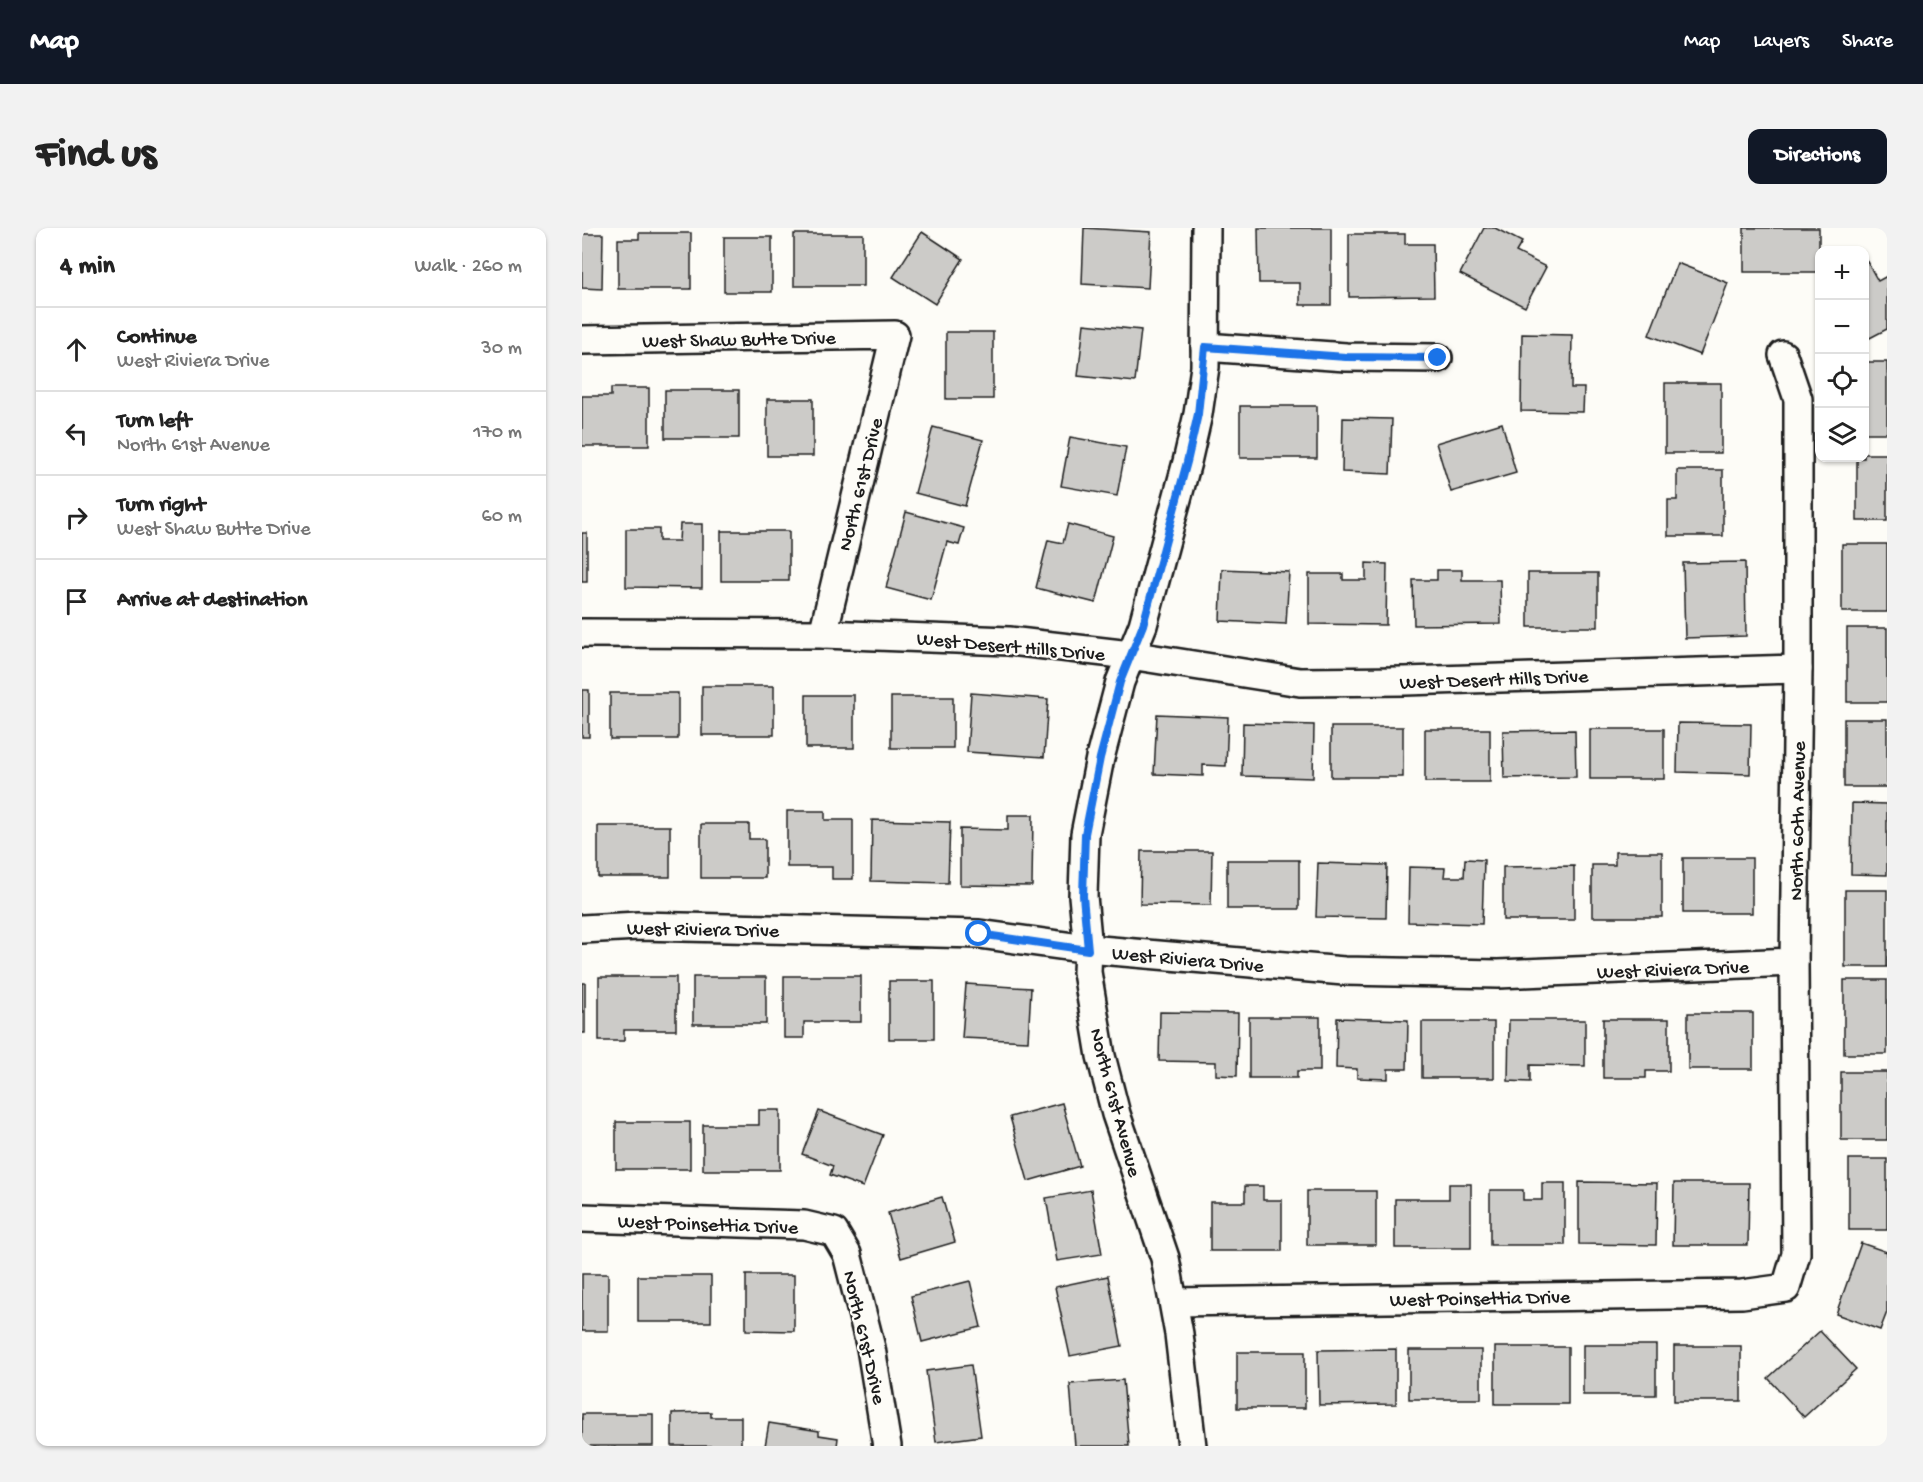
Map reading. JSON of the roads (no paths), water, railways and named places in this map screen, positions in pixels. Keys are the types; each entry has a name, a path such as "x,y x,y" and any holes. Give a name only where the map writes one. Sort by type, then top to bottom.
{"street":[{"name":"North 61st Avenue","path":"1192,1446 1174,1302 1165,1258 1116,1114 1101,1056 1087,972 1088,950 1083,896 1085,834 1100,758 1120,682 1143,625 1198,414 1205,347 1206,228"},
{"name":"West Shaw Butte Drive","path":"582,340 895,335"},
{"name":"North 61st Drive","path":"823,634 895,335"},
{"path":"1205,347 1346,357 1438,358"},
{"name":"North 60th Avenue","path":"1783,355 1798,399 1798,669 1794,962 1796,1254 1786,1288"},
{"name":"West Desert Hills Drive","path":"582,633 823,634 1009,640 1130,655 1300,682 1798,669"},
{"name":"West Riviera Drive","path":"582,929 638,926 979,934 1088,950 1344,971 1498,974 1794,962"},
{"name":"West Poinsettia Drive","path":"582,1218 804,1225 834,1232"},
{"name":"North 61st Drive","path":"834,1232 847,1254 871,1348 887,1446"},
{"name":"West Poinsettia Drive","path":"1174,1302 1742,1294 1786,1288"}]}
